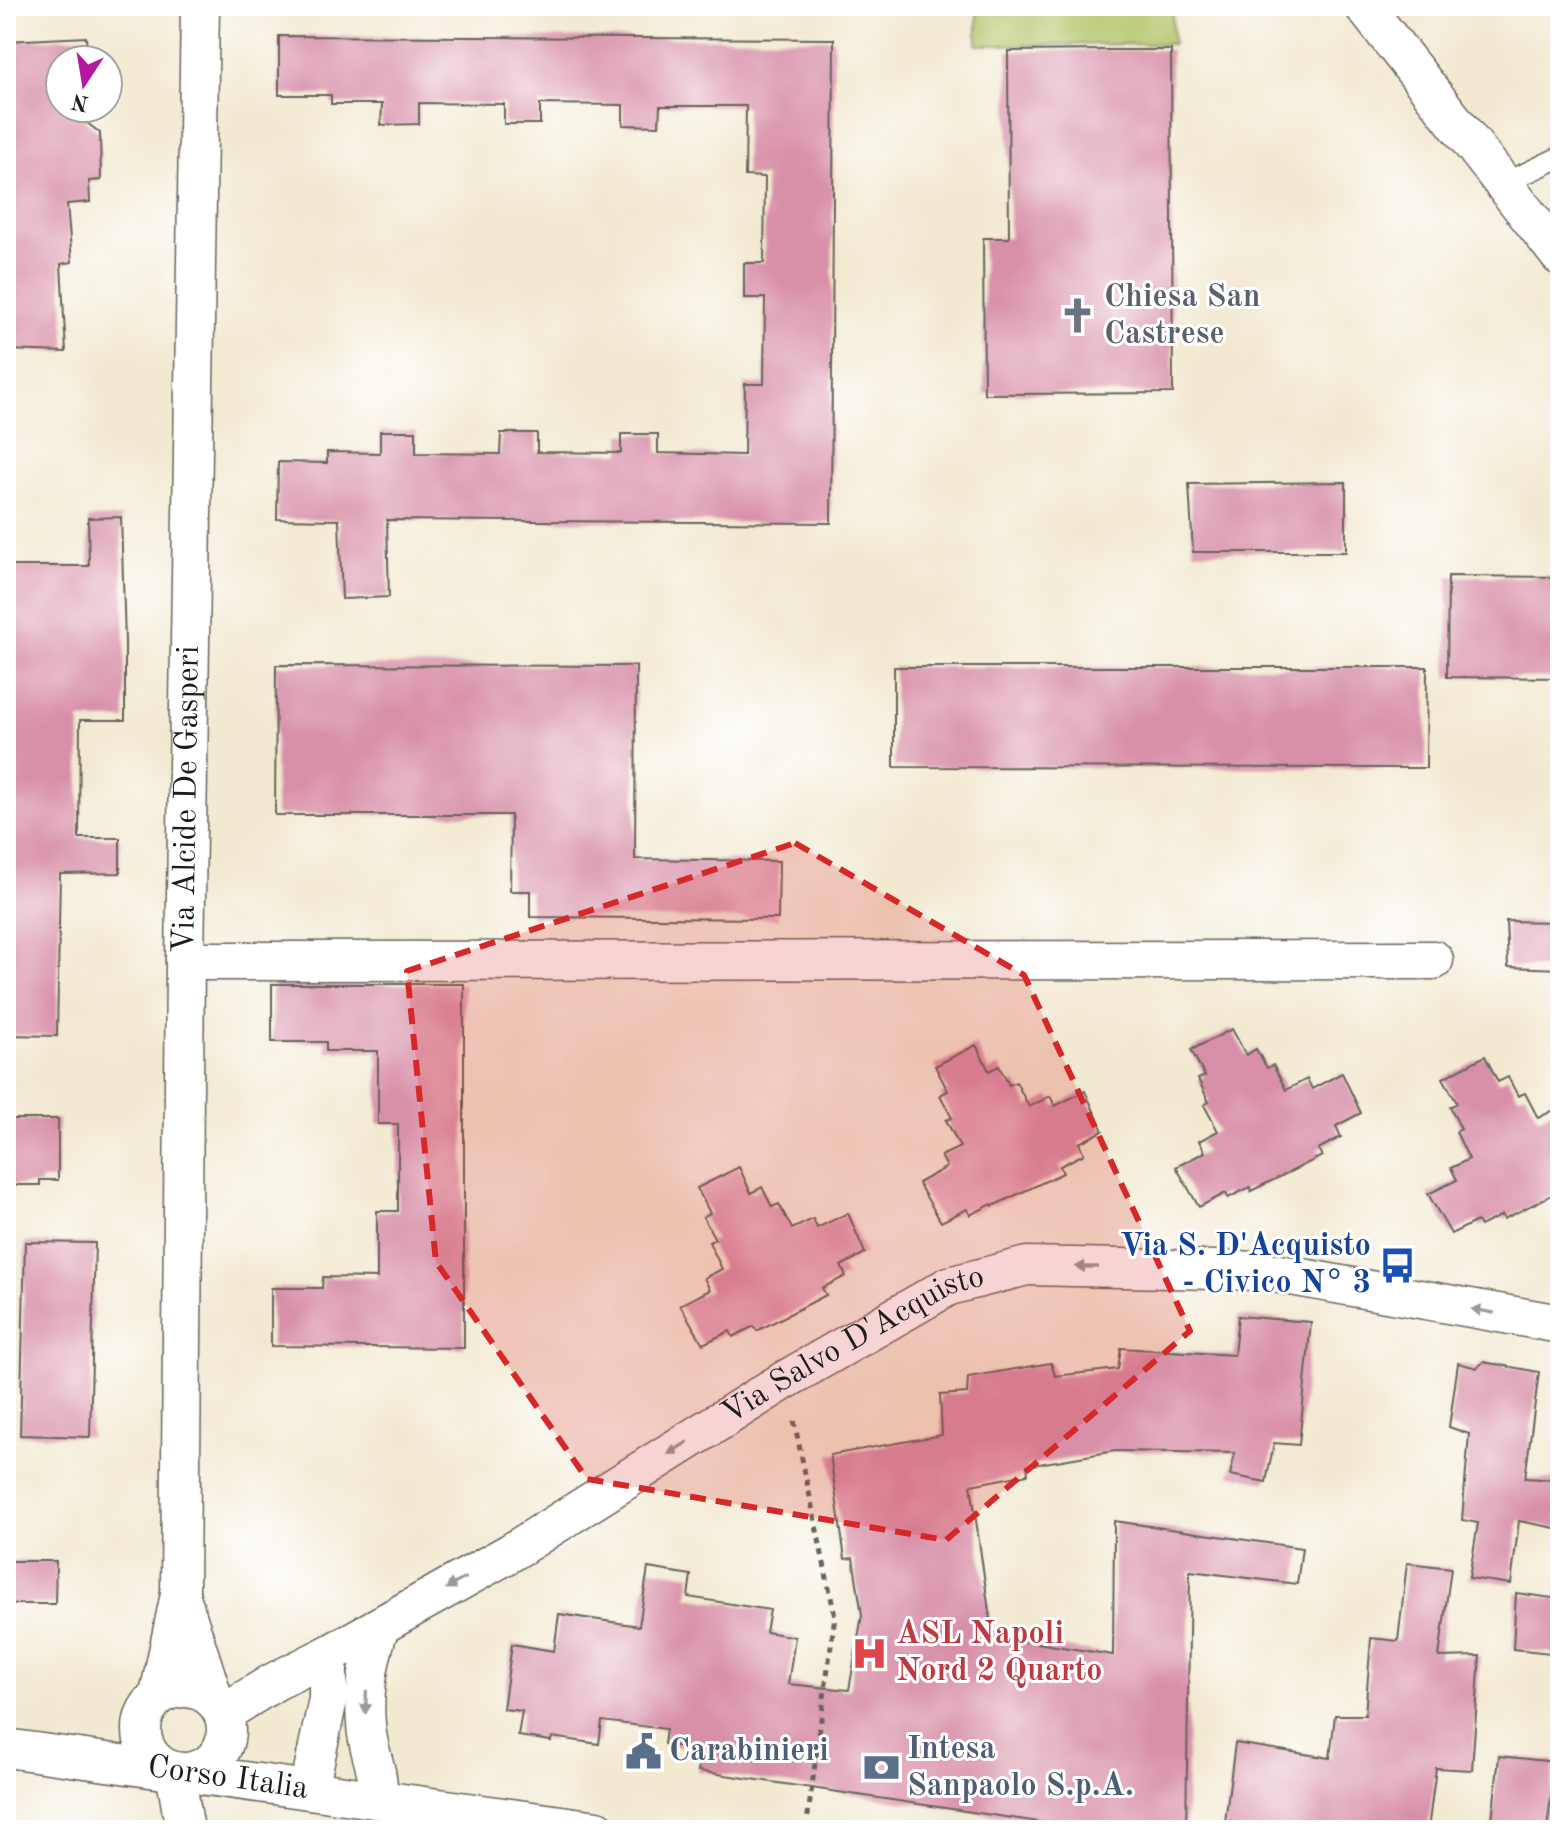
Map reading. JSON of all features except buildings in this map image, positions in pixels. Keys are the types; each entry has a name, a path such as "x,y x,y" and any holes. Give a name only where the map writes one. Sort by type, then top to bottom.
{"street":[{"name":"Via Alcide De Gasperi","path":"159,1695 180,1594 185,961 200,6"},
{"path":"1364,6 1560,256"},
{"path":"185,961 1434,960"},
{"name":"Via Salvo D'Acquisto","path":"218,1705 328,1655 510,1553 785,1380 949,1286 1027,1266 1263,1271 1560,1324"},
{"name":"Via Alcide De Gasperi","path":"180,1594 218,1705"},
{"path":"378,1798 379,1778 366,1726 369,1658 380,1626"},
{"path":"309,1790 328,1699 328,1655"},
{"path":"176,1688 196,1688 218,1705 228,1728 225,1744 217,1757 205,1767 191,1772 175,1772 161,1766 150,1756 143,1743 141,1728 147,1710 159,1695 176,1688"},
{"name":"Corso Italia","path":"98,1761 122,1750 141,1728"},
{"name":"Corso Italia","path":"6,1748 597,1830"},
{"path":"175,1772 185,1830"}],"lane":[{"path":"1503,184 1560,157"}],"path":[{"path":"785,1380 835,1616 806,1830"}],"highlighted area":[{"path":"795,843 1024,975 1190,1331 946,1540 587,1479 436,1262 407,971"}],"green space":[{"path":"977,6 1172,6 1173,44 977,45"}],"place":[{"name":"Chiesa San Castrese","path":"1078,316"},
{"name":"Via S. D'Acquisto - Civico N° 3","path":"1397,1265"},
{"name":"ASL Napoli Nord 2 Quarto","path":"870,1653"},
{"name":"Carabinieri","path":"643,1752"},
{"name":"Intesa Sanpaolo S.p.A.","path":"881,1768"}]}
